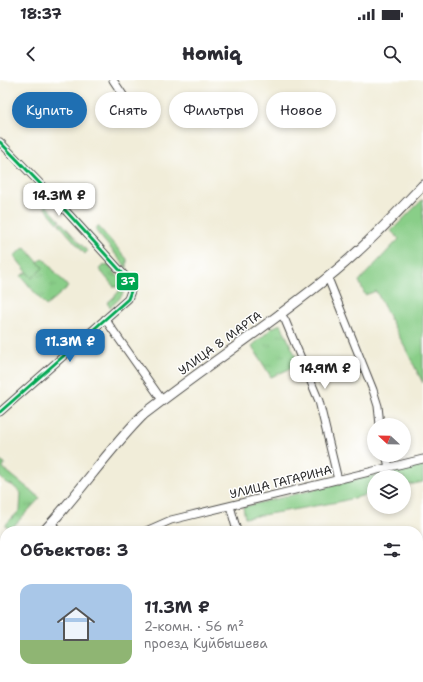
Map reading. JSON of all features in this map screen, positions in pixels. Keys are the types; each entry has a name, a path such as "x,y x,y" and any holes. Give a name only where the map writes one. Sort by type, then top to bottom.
{"main road":[{"name":"УЛИЦА 8 МАРТА","path":"48,526 130,427 143,415 328,278 376,234 423,186"}],"street":[{"path":"113,80 121,92"},
{"path":"0,142 56,199 126,277 130,288 128,300 0,412"},
{"path":"328,278 373,390 378,406 379,418"},
{"path":"280,313 285,320 319,401 338,480"},
{"path":"105,319 162,400"},
{"name":"УЛИЦА ГАГАРИНА","path":"157,526 171,520 423,459"},
{"path":"388,462 389,467"},
{"path":"230,506 236,526"}],"green space":[{"path":"423,199 423,383 376,291 365,295 359,281 399,239 391,231"},
{"path":"46,205 60,221 58,223 44,207"},
{"path":"61,222 87,251 85,254 59,224"},
{"path":"98,226 127,259 127,268 96,231"},
{"path":"25,247 43,268 32,278 14,256"},
{"path":"43,258 68,287 46,306 21,276 27,272 32,277 43,268 38,262"},
{"path":"105,265 109,266 122,281 117,287 114,287 99,269"},
{"path":"124,286 122,295 110,307 107,303"},
{"path":"281,325 298,361 294,367 271,377 252,346 272,328"},
{"path":"0,461 5,464 3,468 40,498 14,526 5,525 20,510 21,493 0,477"},
{"path":"423,463 423,482 411,485 411,470 394,470"},
{"path":"367,477 367,495 338,502 245,518 243,507"}],"transit line":[{"name":"37","path":"0,142 55,199 126,277 131,291 128,299 0,412"}]}
